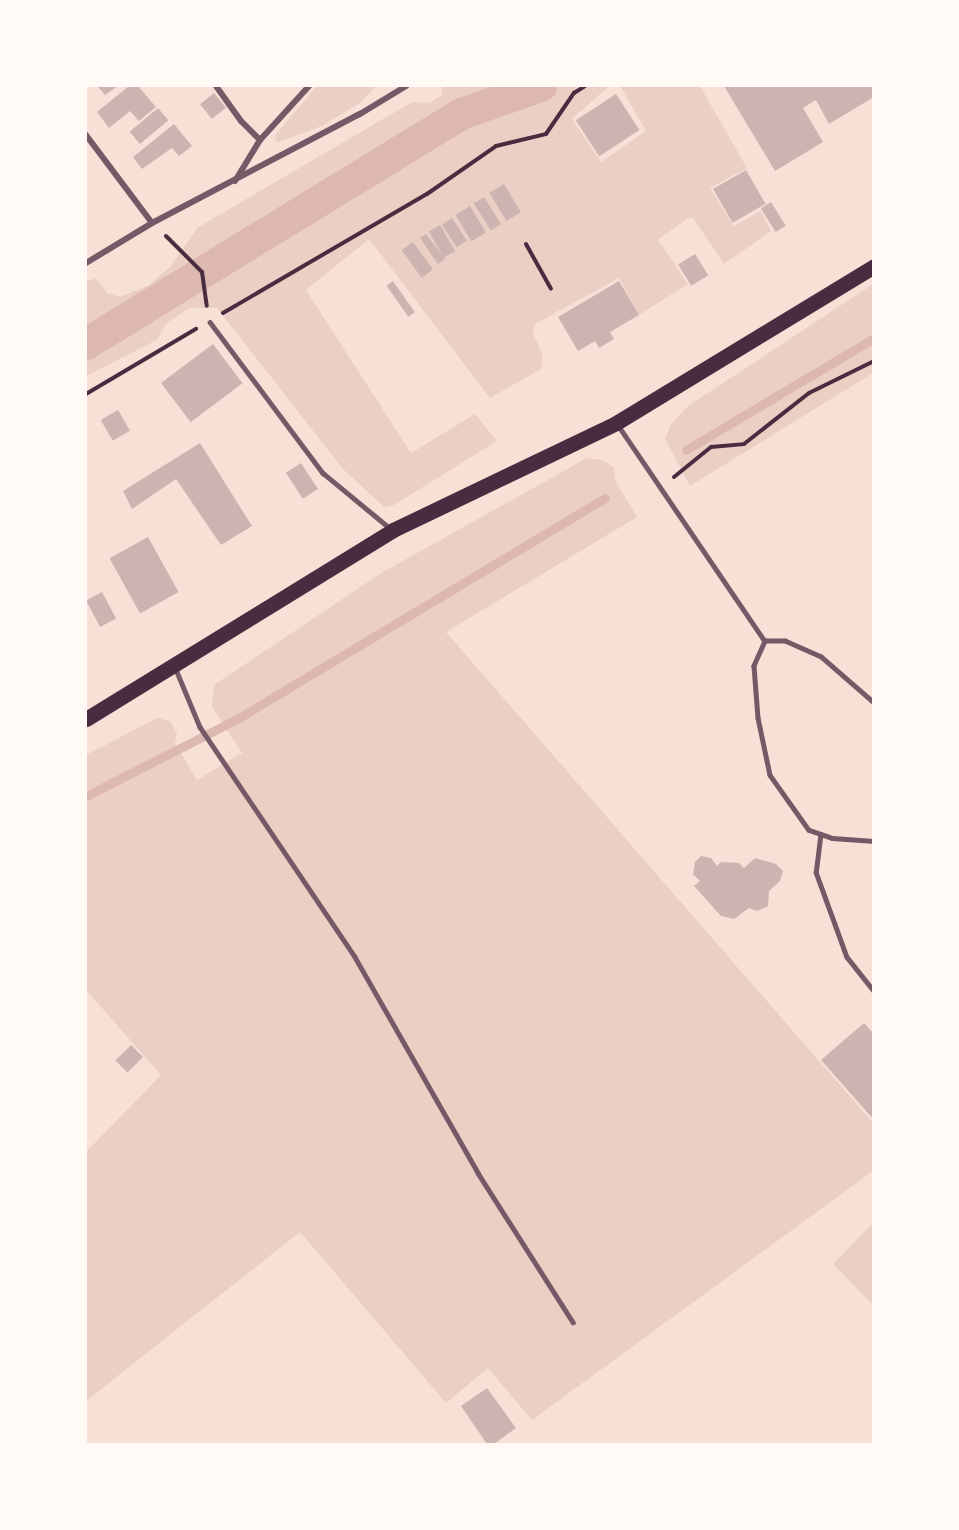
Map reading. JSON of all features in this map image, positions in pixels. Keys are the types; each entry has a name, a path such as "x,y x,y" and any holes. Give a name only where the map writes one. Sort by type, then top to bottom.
{"main road":[{"path":"86,719 175,667 393,531 616,423 873,266"}],"street":[{"path":"216,86 241,121 260,140"},
{"path":"235,181 260,140 309,86"},
{"path":"86,263 152,223 235,181 406,86"},
{"path":"86,135 152,223"}],"lane":[{"path":"210,322 323,473 393,531"},
{"path":"616,423 765,641"},
{"path":"765,641 785,641 820,657 873,703"},
{"path":"765,641 754,666 758,718 770,776 809,830 821,834 873,841"},
{"path":"175,667 200,727 355,957 478,1173 573,1322"},
{"path":"821,834 816,872 847,957 873,991"}],"path":[{"path":"86,394 427,194 496,146 546,134 574,93 585,86"},
{"path":"152,223 202,272 210,322"},
{"path":"526,244 551,290"},
{"path":"661,487 711,447 744,444 809,393 873,361"}],"shaded area":[{"path":"317,86 376,86 360,103 322,126 279,142 275,140 276,134"},
{"path":"442,86 527,86 459,108 86,332 86,282 96,278 107,293 120,297 149,285 170,267 197,228 412,102 429,103 442,95"},
{"path":"548,86 609,86 572,119 601,162 646,131 620,86 700,86 747,168 710,188 734,226 761,211 771,231 724,264 693,218 688,218 658,240 688,284 639,315 619,278 535,324 533,333 543,356 541,369 490,398 369,239 306,290 411,453 475,414 497,441 394,505 384,507 343,469 217,308 189,308 167,323 157,340 86,376 86,348 462,118"},
{"path":"873,284 873,373 690,486 665,439 671,424 688,406"},
{"path":"587,458 602,460 614,467 615,480 637,517 446,632 873,1123 873,1171 532,1420 488,1368 446,1403 300,1232 86,1401 86,1152 161,1075 86,990 86,755 157,718 170,721 177,733 175,743 197,780 242,753 212,707 214,685 383,572"},
{"path":"873,1223 873,1305 833,1264"}],"building":[{"path":"97,86 118,86 105,95"},
{"path":"129,86 138,86 156,107 139,121 130,111 109,128 97,112"},
{"path":"724,86 874,86 874,97 829,124 816,100 803,108 823,142 775,171"},
{"path":"214,93 226,108 212,119 200,104"},
{"path":"616,94 639,130 599,156 576,120"},
{"path":"158,108 168,120 140,144 130,132"},
{"path":"174,124 192,146 179,156 172,148 142,169 133,157"},
{"path":"746,170 766,204 733,223 713,189"},
{"path":"504,184 521,212 506,221 489,193"},
{"path":"484,197 501,224 491,230 474,203"},
{"path":"771,202 786,226 776,232 761,208"},
{"path":"470,206 486,233 471,241 455,215"},
{"path":"452,218 467,241 457,247 442,225"},
{"path":"440,225 455,251 444,257 429,232"},
{"path":"426,234 445,259 438,264 420,238"},
{"path":"413,242 433,270 422,278 402,250"},
{"path":"695,254 708,275 691,286 678,265"},
{"path":"393,281 415,312 408,317 386,286"},
{"path":"619,281 639,315 610,332 614,339 599,348 595,341 578,351 558,317"},
{"path":"213,344 242,383 191,422 161,383"},
{"path":"118,410 130,431 113,441 101,420"},
{"path":"200,443 252,526 221,545 176,479 132,509 123,491"},
{"path":"301,463 318,489 303,499 286,473"},
{"path":"148,537 179,592 140,613 110,558"},
{"path":"102,592 116,618 100,627 86,600"},
{"path":"701,856 711,858 717,866 721,862 739,863 744,868 755,858 776,864 783,871 780,881 769,891 768,906 757,911 749,908 734,919 721,916 694,886 700,881 693,874 695,862"},
{"path":"864,1023 874,1034 874,1120 821,1060"},
{"path":"131,1045 143,1057 127,1073 115,1061"},
{"path":"487,1388 516,1428 494,1444 487,1444 461,1406"}],"waterway":[{"path":"86,344 461,114 541,86"},
{"path":"686,450 874,338"},
{"path":"86,796 237,719 605,498"}]}
